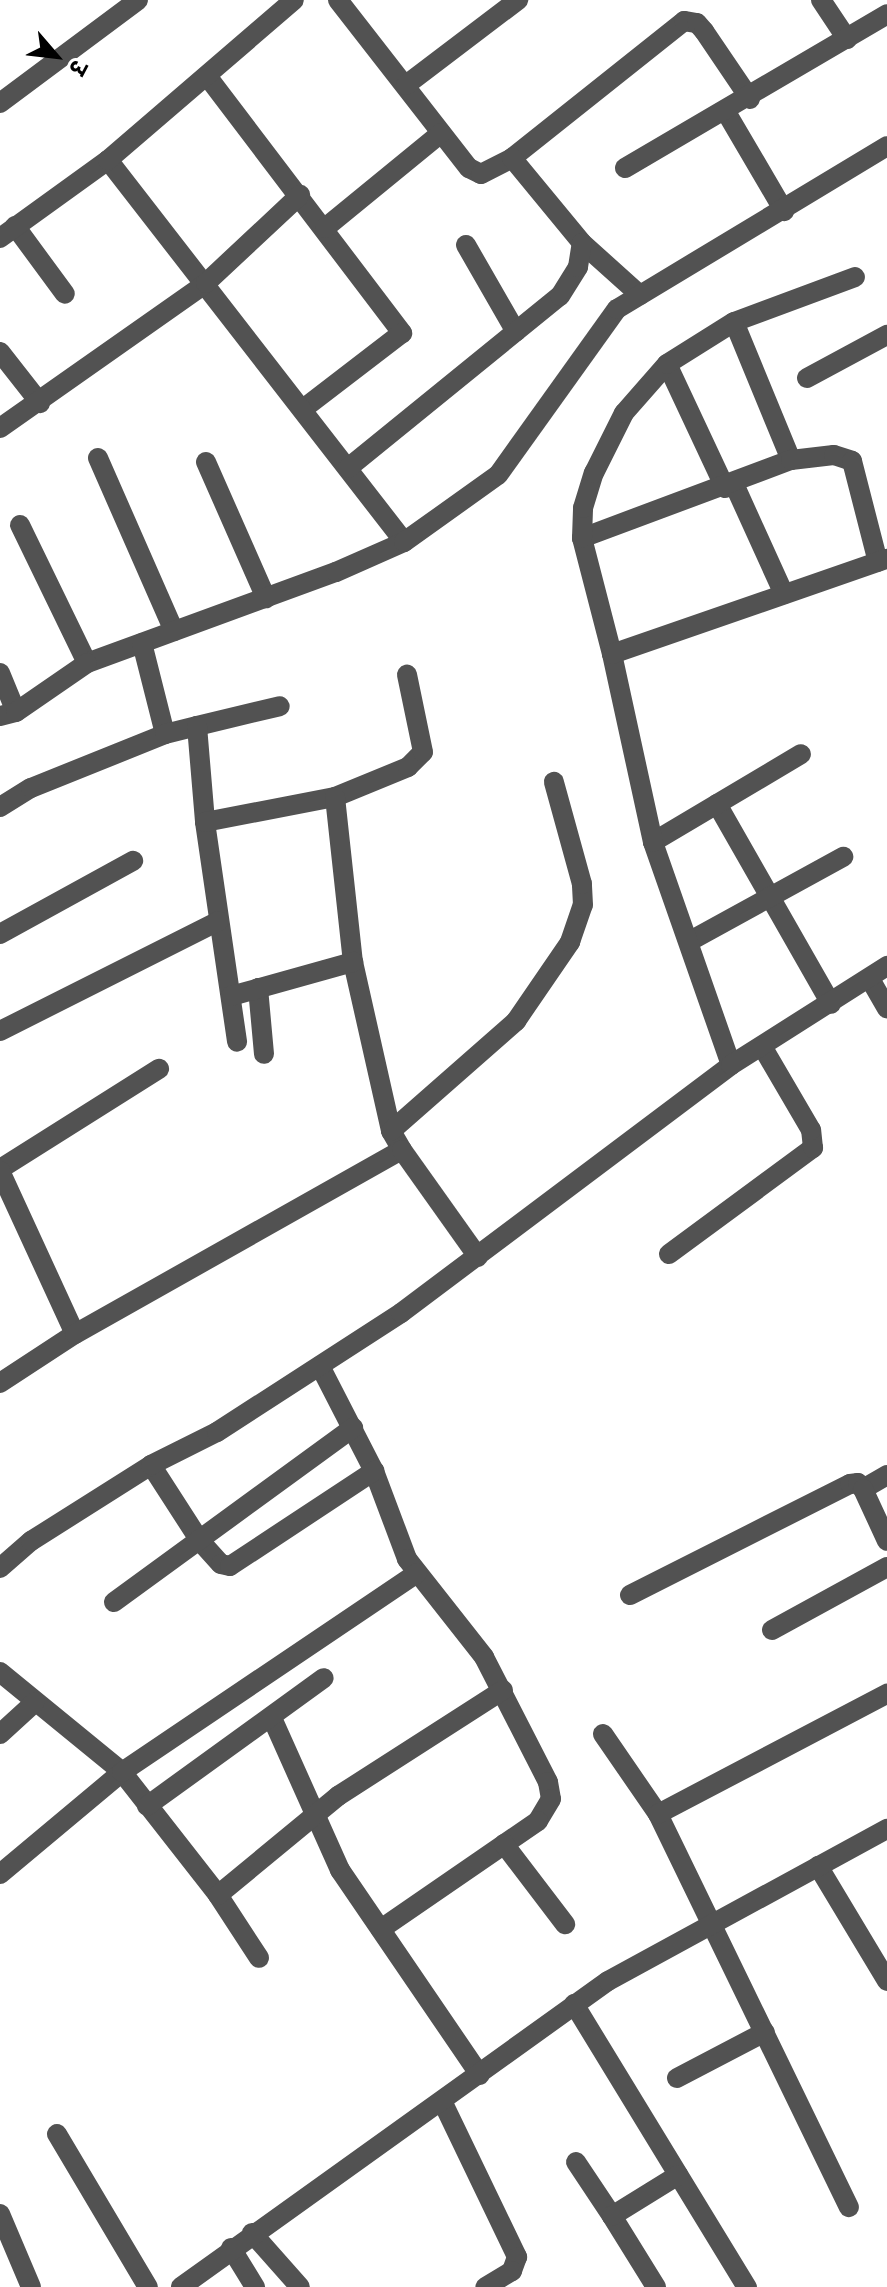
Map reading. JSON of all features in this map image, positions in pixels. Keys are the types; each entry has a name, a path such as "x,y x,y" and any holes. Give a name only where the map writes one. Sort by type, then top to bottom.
{"street":[{"path":"0,103 138,0"},
{"path":"65,294 8,232 108,160 294,0"},
{"path":"338,0 469,168 481,174 512,158 684,21 697,23 704,31 750,99"},
{"path":"406,85 518,0"},
{"path":"821,0 847,39"},
{"path":"625,168 750,99 887,14"},
{"path":"207,76 402,333 303,409"},
{"path":"726,112 784,211"},
{"path":"325,228 441,133"},
{"path":"0,673 8,714 87,663 266,598 404,542 498,475 600,327 640,295 784,211 887,146"},
{"path":"512,158 582,243 640,295"},
{"path":"108,160 404,542"},
{"path":"0,428 40,403 206,283 300,195"},
{"path":"348,468 560,296 578,267 582,243"},
{"path":"466,245 516,332"},
{"path":"731,1065 653,842 612,654 582,538 583,508 604,449 624,413 667,364 734,322 855,277"},
{"path":"734,322 791,460"},
{"path":"807,378 887,335"},
{"path":"0,352 40,403"},
{"path":"667,364 784,594"},
{"path":"582,538 730,486 791,460 834,455 852,461 882,560 612,654"},
{"path":"98,458 174,631"},
{"path":"206,462 266,598"},
{"path":"20,525 87,663"},
{"path":"142,643 165,734"},
{"path":"205,822 335,797 408,767 423,752 407,675"},
{"path":"0,807 31,788 165,734 280,706"},
{"path":"197,726 205,822 237,1042"},
{"path":"653,842 801,754"},
{"path":"391,1131 516,1021 570,942 583,905 582,884 554,782"},
{"path":"335,797 353,962 391,1131 478,1257"},
{"path":"717,804 831,1004"},
{"path":"690,941 843,857"},
{"path":"0,934 133,861"},
{"path":"0,1031 219,921"},
{"path":"231,996 353,962"},
{"path":"0,1568 31,1541 151,1465 217,1432 320,1366 478,1257 731,1065 887,966"},
{"path":"870,979 887,1009"},
{"path":"258,988 264,1054"},
{"path":"669,1254 813,1148 811,1130 762,1046"},
{"path":"75,1334 2,1179 159,1069"},
{"path":"0,1383 75,1334 402,1150"},
{"path":"320,1366 374,1471 407,1559 464,1628 503,1690 548,1782 551,1799 538,1821 381,1929"},
{"path":"114,1602 353,1428"},
{"path":"151,1465 200,1541 221,1564 242,1562 374,1471"},
{"path":"863,1489 887,1475"},
{"path":"630,1595 850,1484 858,1483 863,1489 887,1541"},
{"path":"772,1630 887,1567"},
{"path":"0,1874 122,1772 417,1573"},
{"path":"0,1672 122,1772 218,1895 259,1958"},
{"path":"147,1806 324,1678"},
{"path":"218,1895 315,1815 503,1690"},
{"path":"658,1814 887,1694"},
{"path":"0,1734 35,1702"},
{"path":"272,1718 340,1870 480,2075"},
{"path":"603,1734 658,1814 849,2207"},
{"path":"181,2287 252,2233 443,2103 574,2004 887,1829"},
{"path":"504,1844 565,1924"},
{"path":"818,1866 887,1981"},
{"path":"574,2004 747,2287"},
{"path":"677,2078 765,2032"},
{"path":"443,2103 517,2257 512,2271 485,2287"},
{"path":"57,2134 148,2287"},
{"path":"576,2162 656,2287"},
{"path":"612,2216 678,2175"},
{"path":"0,2214 31,2287"},
{"path":"252,2233 300,2287"},
{"path":"231,2248 255,2287"}]}
